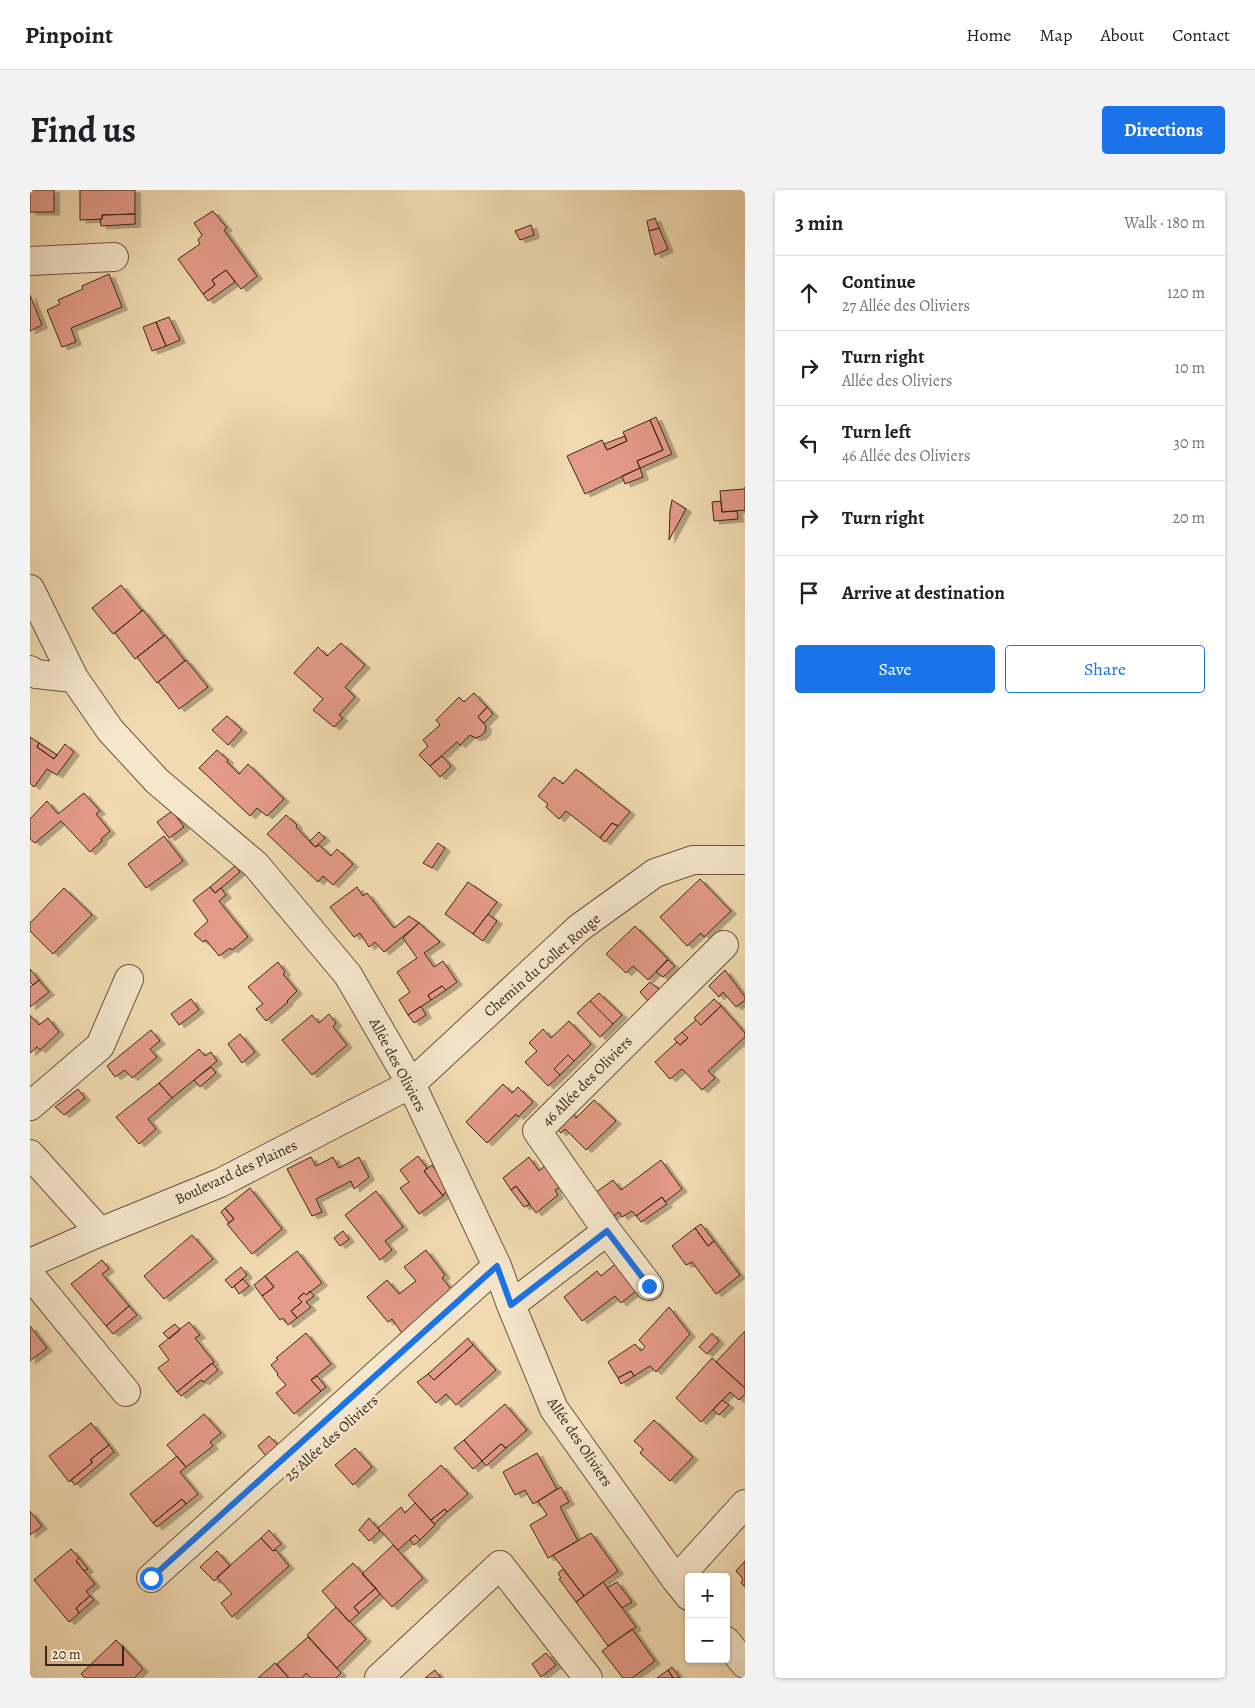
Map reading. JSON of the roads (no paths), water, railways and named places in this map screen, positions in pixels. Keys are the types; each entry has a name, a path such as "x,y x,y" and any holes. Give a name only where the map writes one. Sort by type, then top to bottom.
{"street":[{"path":"30,261 114,257"},
{"name":"Allée des Oliviers","path":"34,607 74,678 110,730 157,781 256,865 348,975 411,1084 504,1285 554,1409 682,1588"},
{"path":"30,670 36,674 74,678"},
{"name":"Chemin du Collet Rouge","path":"411,1084 579,928 655,873 694,860 745,860"},
{"name":"46 Allée des Oliviers","path":"607,1231 536,1131 724,945"},
{"path":"30,1106 100,1046 129,979"},
{"name":"Boulevard des Plaines","path":"30,1263 220,1183 411,1084"},
{"path":"30,1154 100,1232"},
{"path":"504,1285 607,1231 649,1286"},
{"path":"30,1275 126,1392"},
{"name":"25 Allée des Oliviers","path":"155,1585 504,1285"},
{"path":"682,1588 745,1504"},
{"path":"379,1678 500,1565 588,1678"},
{"path":"730,1646 745,1664"}]}
